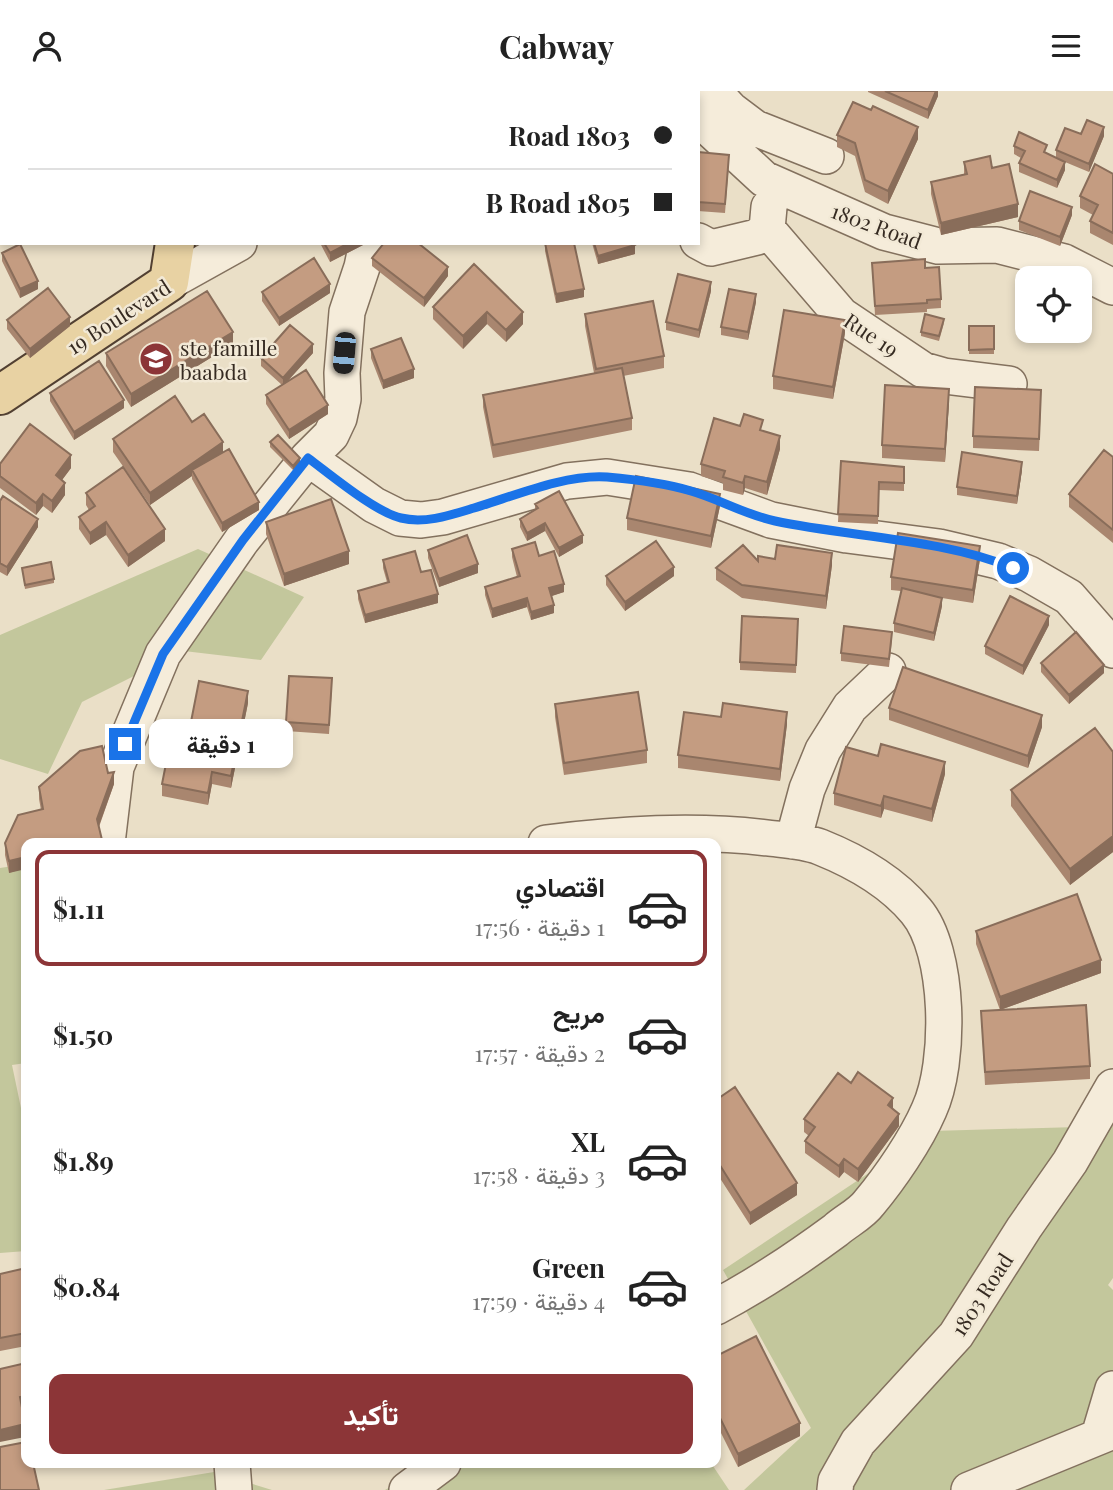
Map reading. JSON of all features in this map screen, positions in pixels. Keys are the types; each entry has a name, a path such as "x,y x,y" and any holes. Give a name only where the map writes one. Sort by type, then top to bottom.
{"main road":[{"path":"169,282 174,245"},
{"name":"19 Boulevard","path":"0,394 169,282"}],"street":[{"path":"713,91 731,110 755,128 826,156"},
{"name":"1802 Road","path":"700,120 764,179 884,232 938,246 997,245 1064,262 1113,287"},
{"path":"700,242 711,248 757,237 767,229 769,212 764,179"},
{"name":"Rue 19","path":"767,229 841,315 923,370 944,376 1009,384"},
{"name":"19 Boulevard","path":"169,282 235,245"},
{"path":"108,838 116,767 163,654 243,540 308,458 331,435 339,418 343,399 342,373 347,312 367,245"},
{"path":"308,458 374,505 400,518 421,520 443,517 567,481 607,477 689,490 771,520 939,547 998,561 1029,574 1069,597 1113,650"},
{"path":"793,841 807,789 823,750 850,707 888,671"},
{"path":"587,838 612,835 725,833 818,846 884,880 917,912 936,953 944,1000 943,1056 930,1109 903,1155 867,1206 803,1254 721,1304"},
{"name":"1803 Road","path":"835,1490 836,1481 858,1442 956,1335 1070,1162 1113,1087"},
{"path":"969,1490 1106,1433 1113,1389"},
{"path":"407,1490 436,1468"}],"green space":[{"path":"198,549 304,597 261,660 184,651 82,702 48,774 0,759 0,635"},
{"path":"21,865 21,1064 12,1065 21,1108 21,1251 0,1253 0,868"},
{"path":"1113,1126 1113,1278 1108,1285 1113,1290 1113,1490 744,1490 811,1428 723,1270 932,1131"},
{"path":"423,1468 714,1468 729,1490 385,1490"},
{"path":"214,1472 272,1490 104,1490"}],"building":[{"path":"885,91 936,91 928,110"},
{"path":"853,102 871,110 873,106 918,127 888,191 865,180 855,143 837,135"},
{"path":"1087,120 1104,127 1089,164 1056,150 1065,128 1081,134"},
{"path":"1019,132 1047,145 1044,152 1065,162 1057,180 1019,163 1025,151 1014,146"},
{"path":"700,152 729,155 725,204 700,202"},
{"path":"990,156 992,168 1009,164 1018,204 941,223 931,182 967,174 964,162"},
{"path":"1095,164 1113,174 1113,233 1090,221 1098,205 1080,196"},
{"path":"1030,191 1072,207 1060,237 1019,221"},
{"path":"20,245 38,281 20,289 2,253"},
{"path":"325,245 345,245 330,253"},
{"path":"382,245 420,245 448,267 424,298 372,258"},
{"path":"545,245 574,245 584,289 556,294"},
{"path":"595,245 635,245 598,256"},
{"path":"314,258 330,284 279,318 262,292"},
{"path":"925,259 925,268 939,267 941,299 927,300 927,303 875,306 872,263"},
{"path":"474,264 523,312 506,330 487,312 463,336 433,307"},
{"path":"678,274 711,282 699,330 666,322"},
{"path":"48,288 70,317 30,349 7,320"},
{"path":"729,289 756,294 748,332 721,327"},
{"path":"207,291 233,332 131,394 106,353"},
{"path":"653,301 664,356 596,369 585,314"},
{"path":"784,310 845,320 833,387 773,376"},
{"path":"925,314 944,319 939,336 921,332"},
{"path":"290,325 313,344 283,378 261,358"},
{"path":"969,326 994,326 994,349 969,350"},
{"path":"401,338 414,369 383,381 371,349"},
{"path":"99,361 124,400 74,432 50,393"},
{"path":"622,368 632,418 493,445 483,395"},
{"path":"306,370 328,405 289,430 266,395"},
{"path":"885,385 949,389 945,449 882,445"},
{"path":"975,387 1041,390 1039,439 973,436"},
{"path":"175,396 192,422 204,414 223,442 150,493 113,439"},
{"path":"744,414 763,420 760,430 780,436 767,482 745,476 743,483 723,477 725,471 701,464 714,418 740,426"},
{"path":"30,424 71,455 56,475 65,483 52,501 43,494 36,503 0,476 0,464"},
{"path":"278,435 300,458 293,466 270,442"},
{"path":"229,449 259,502 222,523 192,470"},
{"path":"1104,450 1113,457 1113,530 1069,494"},
{"path":"962,452 1022,462 1017,496 957,487"},
{"path":"841,461 904,467 904,483 879,482 878,516 838,514"},
{"path":"123,467 165,529 128,555 106,522 90,533 79,517 95,506 86,493"},
{"path":"636,476 720,494 711,536 627,518"},
{"path":"559,491 583,535 559,548 545,523 527,533 520,519 538,508 535,504"},
{"path":"3,496 38,519 7,567 0,563 0,501"},
{"path":"331,499 349,551 284,574 266,522"},
{"path":"898,533 980,546 973,590 891,577"},
{"path":"467,535 478,564 439,579 428,550"},
{"path":"656,541 674,567 625,602 606,576"},
{"path":"535,542 539,556 554,551 564,584 549,588 554,605 531,612 527,598 492,609 485,587 520,576 512,549"},
{"path":"743,545 758,561 758,556 775,559 777,545 832,553 826,596 742,585 716,568"},
{"path":"415,551 421,572 431,570 438,594 365,615 358,591 389,582 383,560"},
{"path":"51,562 54,579 25,585 22,568"},
{"path":"902,588 942,598 934,633 894,623"},
{"path":"1010,596 1049,616 1023,666 985,646"},
{"path":"742,616 798,619 796,665 740,662"},
{"path":"844,626 892,632 889,659 841,653"},
{"path":"1076,632 1104,665 1069,695 1041,663"},
{"path":"903,667 1042,715 1028,756 889,708"},
{"path":"289,676 332,678 329,725 286,722"},
{"path":"199,681 248,691 231,776 212,772 208,793 162,784 173,728 189,732"},
{"path":"638,692 647,750 564,763 555,704"},
{"path":"723,703 787,712 780,769 678,755 684,712 721,717"},
{"path":"1095,728 1113,752 1113,836 1070,869 1011,790"},
{"path":"881,744 945,762 932,809 884,796 881,806 834,793 846,747 878,756"},
{"path":"102,746 108,773 114,772 97,819 102,838 21,838 21,858 9,861 5,843 18,815 43,809 39,787 80,751"},
{"path":"1077,894 1101,960 1000,997 976,931"},
{"path":"1086,1005 1090,1066 985,1072 981,1011"},
{"path":"858,1072 893,1098 888,1105 899,1114 858,1169 844,1159 839,1166 805,1141 815,1127 804,1119 838,1073 851,1083"},
{"path":"735,1087 797,1183 750,1213 721,1167 721,1097"},
{"path":"21,1269 21,1334 0,1338 0,1274"},
{"path":"756,1336 800,1423 738,1454 721,1420 721,1354"},
{"path":"21,1364 21,1425 0,1430 0,1369"},
{"path":"21,1443 21,1468 34,1468 39,1490 0,1490 0,1447"}],"place":[{"name":"ste famille baabda","path":"156,359"}],"route":[{"path":"125,744 163,654 243,540 308,458 374,505 400,518 421,520 443,517 567,481 607,477 689,490 771,520 939,547 998,561 1013,568"}]}
